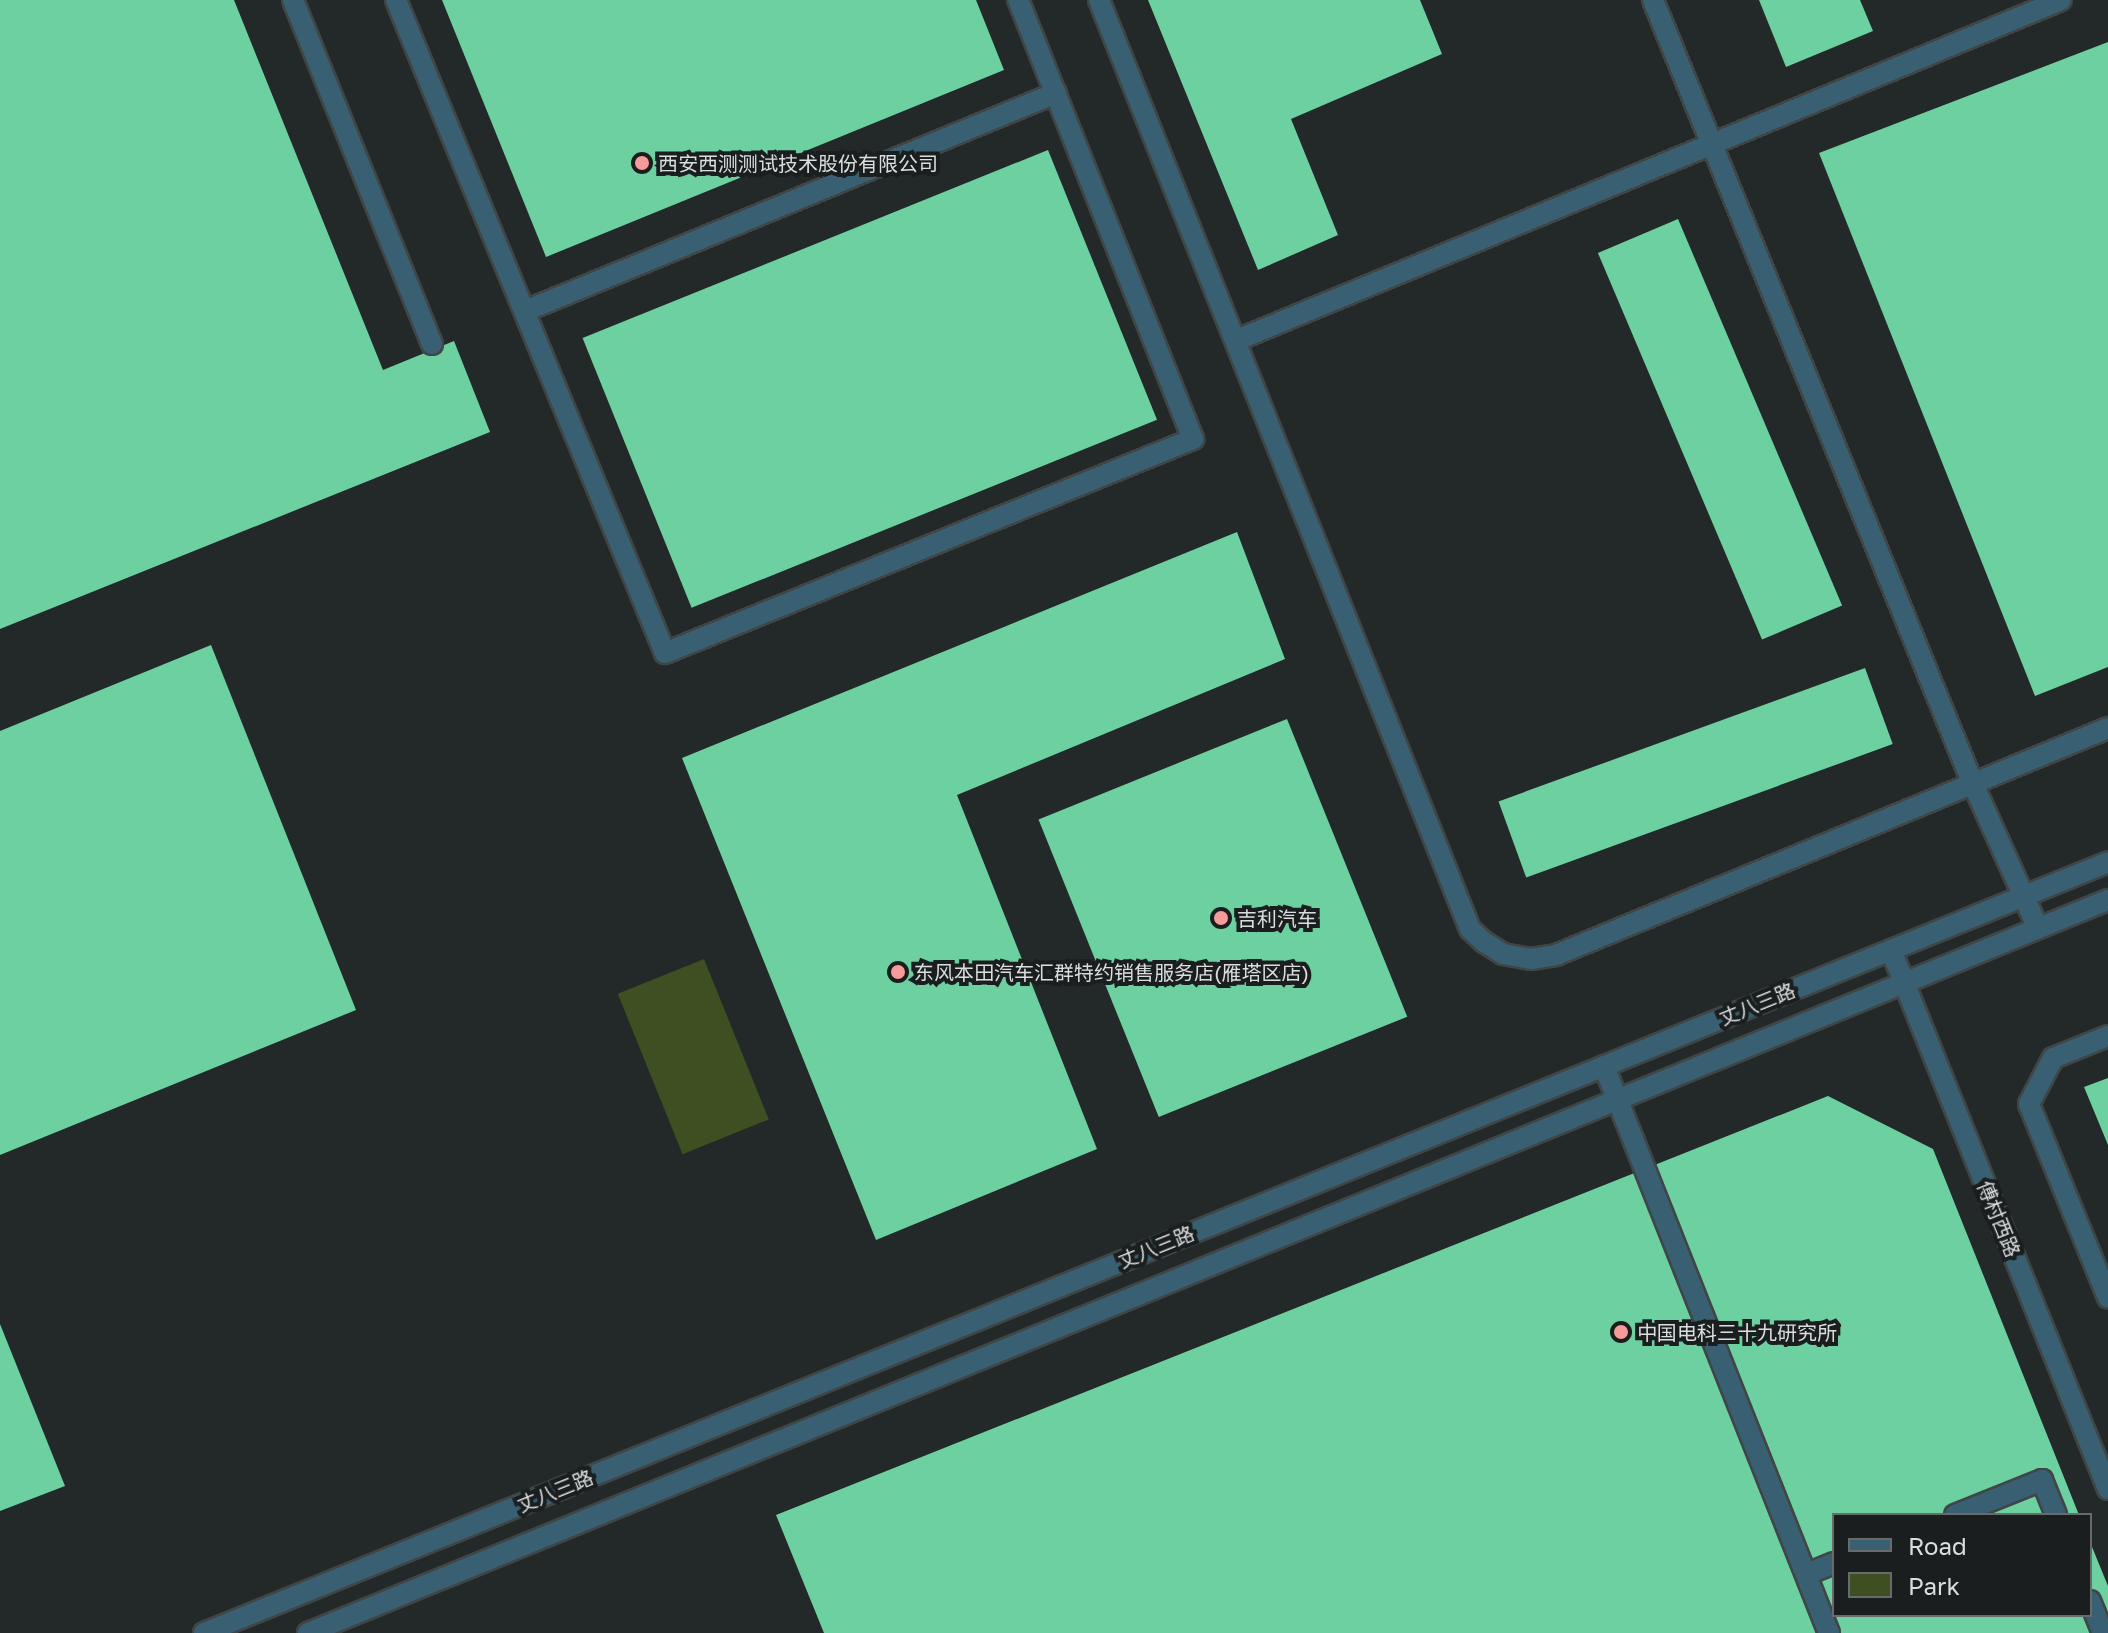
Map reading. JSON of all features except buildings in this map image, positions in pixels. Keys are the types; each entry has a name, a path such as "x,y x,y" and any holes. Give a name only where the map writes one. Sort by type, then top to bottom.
{"street":[{"path":"293,0 432,344"},
{"path":"396,0 665,653 1193,439 1018,0"},
{"path":"1099,0 1470,929 1503,954 1531,959 1556,955 2108,728"},
{"path":"1653,0 1973,784 2038,928"},
{"path":"1237,340 2061,0"},
{"path":"525,311 1056,93"},
{"name":"丈八三路","path":"204,1633 2108,862"},
{"name":"丈八三路","path":"308,1633 2108,900"},
{"name":"傅村西路","path":"1891,950 2108,1489"},
{"path":"2108,1036 2053,1058 2029,1104 2108,1298"},
{"path":"1604,1066 1829,1633"},
{"path":"1960,1513 2042,1480 2055,1513"},
{"path":"1807,1574 1832,1564"},
{"path":"2092,1606 2103,1633"}],"green space":[{"path":"704,959 769,1119 683,1154 618,994"}],"place":[{"name":"西安西测测试技术股份有限公司","path":"642,163"},
{"name":"吉利汽车","path":"1221,918"},
{"name":"东风本田汽车汇群特约销售服务店(雁塔区店)","path":"898,972"},
{"name":"中国电科三十九研究所","path":"1621,1332"}]}
